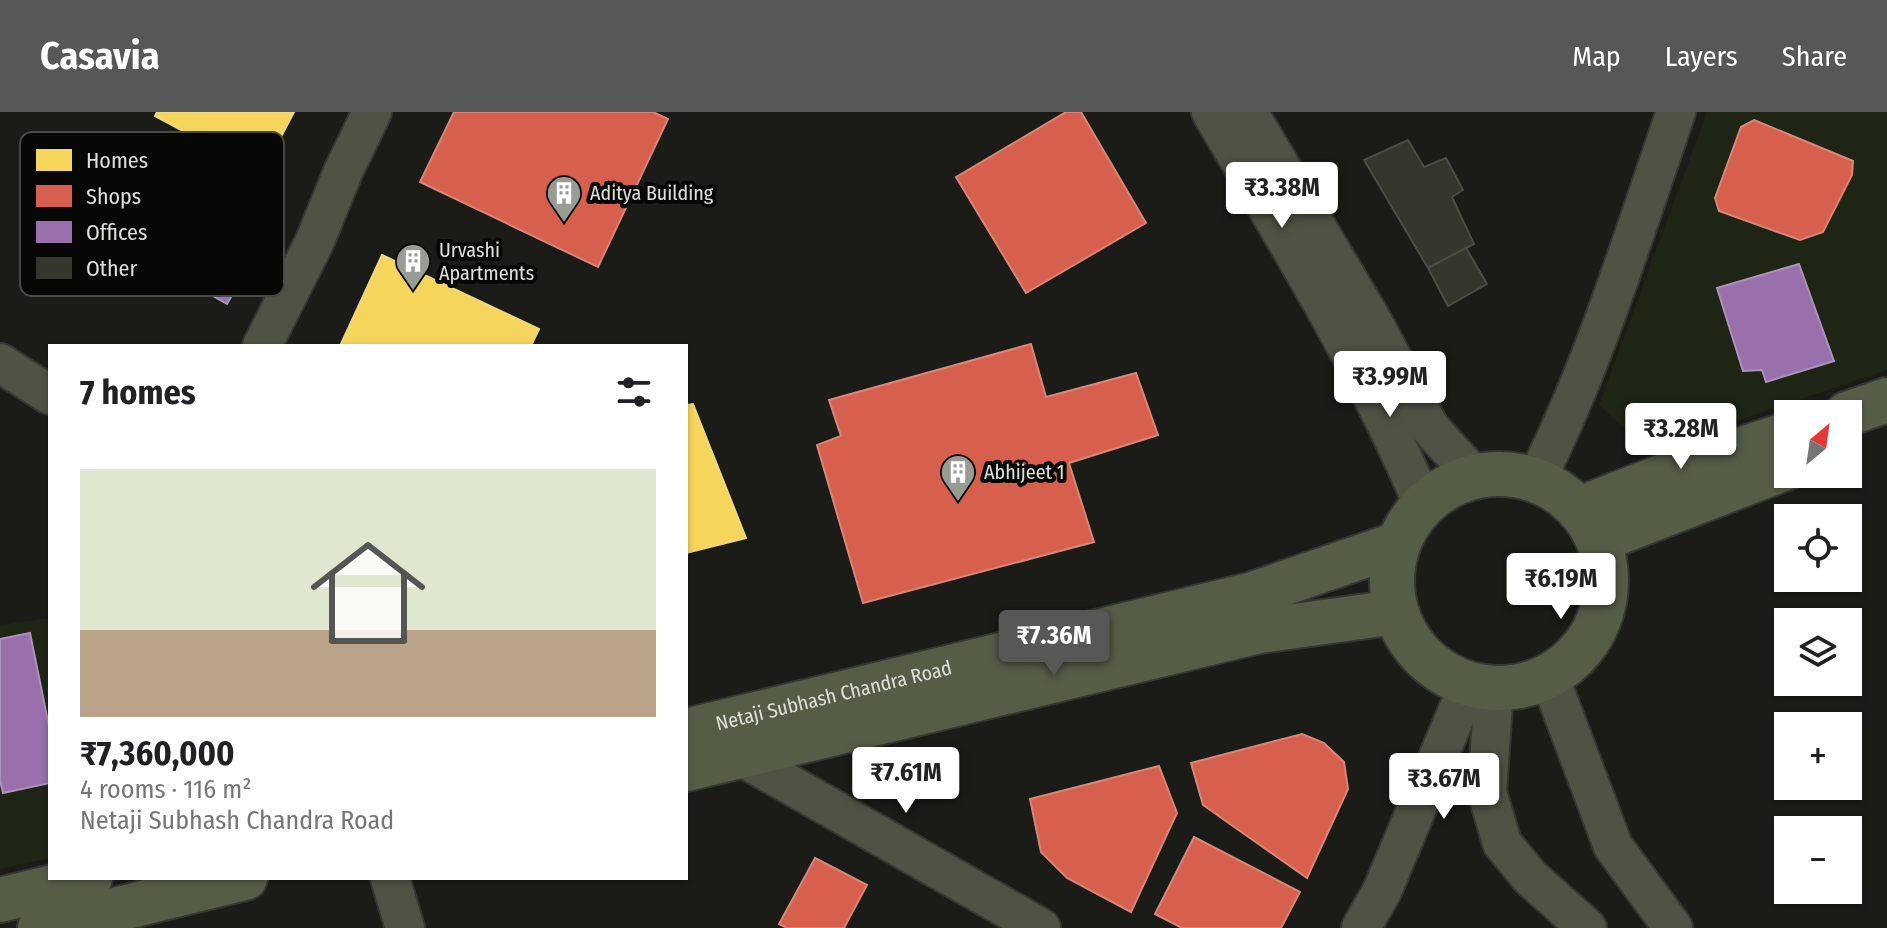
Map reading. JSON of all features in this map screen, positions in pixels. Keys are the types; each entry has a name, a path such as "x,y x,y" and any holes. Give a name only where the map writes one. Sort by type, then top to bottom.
{"main road":[{"path":"1862,409 1887,400"},
{"path":"1862,441 1887,432"},
{"path":"1589,525 1684,468 1774,439"},
{"path":"1589,525 1774,471"},
{"path":"1505,473 1536,480 1559,492 1589,525 1607,571 1605,603 1594,633 1575,658 1549,676 1519,687 1482,686 1437,669 1412,644 1396,612 1391,578 1398,544 1408,523 1423,504 1446,487 1474,476 1505,473"},
{"name":"Netaji Subhash Chandra Road","path":"688,740 1250,595 1398,544"},
{"name":"Netaji Subhash Chandra Road","path":"688,740 740,756 1259,631 1396,612"},
{"path":"0,900 82,880"},
{"path":"60,926 237,880"}],"street":[{"path":"263,344 314,243 372,112"},
{"path":"1211,112 1339,330 1423,504"},
{"path":"1248,112 1370,317 1430,428 1474,476"},
{"path":"1536,480 1558,437 1611,302 1676,112"},
{"path":"0,363 48,394"},
{"path":"1549,676 1613,846 1673,928"},
{"path":"1361,928 1482,686"},
{"path":"1482,686 1487,792 1502,843 1530,877 1587,928"},
{"path":"740,756 1041,928"},
{"path":"391,880 405,928"}],"shaded area":[{"path":"1707,112 1887,112 1887,370 1798,400 1774,400 1774,408 1648,451 1599,405"},
{"path":"48,618 48,858 0,869 0,625"}],"building: Homes":[{"path":"157,112 294,112 284,132 185,132 155,116"},
{"name":"Urvashi Apartments","path":"382,255 539,329 532,344 341,344"},
{"path":"693,404 746,538 688,552 688,405"}],"building: Shops":[{"name":"Aditya Building","path":"454,112 653,112 668,119 598,267 420,182"},
{"path":"1066,112 1081,112 1146,223 1026,293 956,177"},
{"path":"1754,120 1853,161 1852,175 1823,232 1800,240 1719,211 1715,198 1741,127"},
{"name":"Abhijeet 1","path":"1031,344 1046,397 1136,373 1158,435 1069,463 1094,542 863,603 817,445 841,436 829,400"},
{"path":"1302,734 1324,743 1344,762 1348,789 1307,878 1203,805 1191,763"},
{"path":"1159,766 1177,813 1131,912 1067,878 1041,852 1030,799"},
{"path":"1194,837 1300,892 1281,928 1182,928 1155,914"},
{"path":"815,858 867,885 844,928 787,928 779,924"}],"building: Offices":[{"path":"1799,264 1834,361 1766,382 1762,370 1743,371 1717,288"},
{"path":"213,296 232,296 227,304"},
{"path":"30,633 48,721 48,783 3,793 0,780 0,639"}],"building: Other":[{"path":"1408,140 1424,167 1446,158 1463,190 1452,197 1474,244 1428,268 1364,160"},
{"path":"1466,248 1487,284 1448,306 1428,268"}],"place":[{"name":"Aditya Building","path":"564,224"},
{"name":"Urvashi Apartments","path":"413,292"},
{"name":"Abhijeet 1","path":"958,503"}]}
